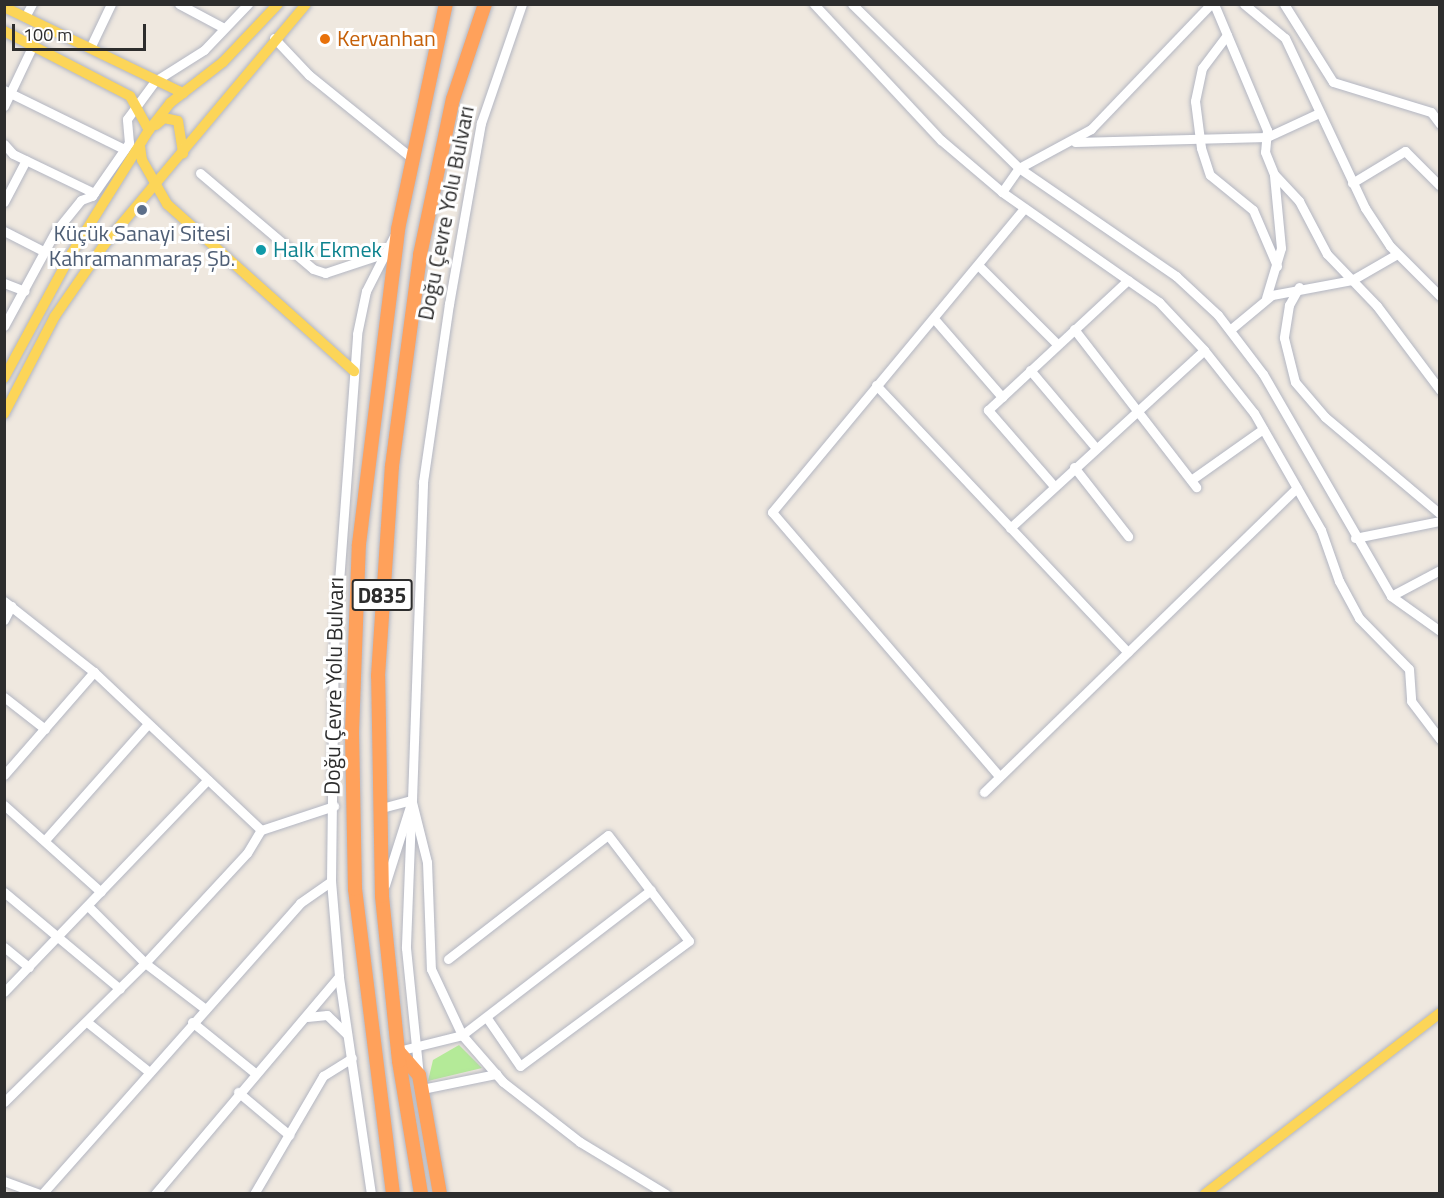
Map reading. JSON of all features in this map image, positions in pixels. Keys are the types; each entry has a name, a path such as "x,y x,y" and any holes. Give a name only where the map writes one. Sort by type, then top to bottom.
{"highway":[{"name":"Doğu Çevre Yolu Bulvarı","path":"393,1194 355,889 351,732 364,477 398,229 446,4"},
{"name":"Doğu Çevre Yolu Bulvarı","path":"421,1194 398,1051 382,896 378,809 385,551 409,326 442,145 485,4"},
{"path":"398,1051 421,1082 440,1194"}],"main road":[{"path":"4,378 72,254 149,130 183,93 223,62 278,4"},
{"path":"4,414 55,316 155,183 183,154 274,38 306,4"},
{"path":"4,7 183,93"},
{"path":"4,31 139,105 149,130"},
{"path":"149,130 174,117 182,126 183,154"},
{"path":"140,145 155,183 174,211 354,371"},
{"path":"1205,1194 1440,1013"}],"street":[{"path":"25,17 32,4"},
{"path":"90,48 111,4"},
{"path":"179,4 224,28"},
{"path":"4,326 25,291 43,251 81,200 94,193 124,149 128,119 155,81 204,50 248,4"},
{"name":"Doğu Çevre Yolu Bulvarı","path":"382,896 412,800 423,482 481,123 522,4"},
{"path":"814,4 941,140 1002,192 1159,302 1204,350 1263,429 1297,488 1359,618 1409,669 1412,701 1440,739"},
{"path":"852,4 1019,168 1176,276 1231,329 1263,374 1355,538 1391,596 1440,631"},
{"path":"1002,192 1019,168 1074,142 1212,4 1227,35 1267,137 1274,174 1282,218 1277,266 1266,298"},
{"path":"1244,4 1285,38 1352,183 1397,255 1440,296"},
{"path":"1284,4 1333,82 1435,109 1440,124"},
{"path":"1227,35 1202,68 1196,101 1201,138 1210,176 1252,210 1277,266"},
{"path":"274,38 309,75 412,158"},
{"path":"4,106 8,91 33,45"},
{"path":"8,91 124,149"},
{"path":"1074,142 1267,137 1319,113"},
{"path":"4,144 26,160 94,193"},
{"path":"1352,183 1405,151 1440,186"},
{"path":"4,202 26,160"},
{"path":"200,173 313,270 325,273 385,253"},
{"path":"1274,174 1299,201 1327,254 1352,280 1440,390"},
{"path":"999,776 773,517 772,512 876,385 936,321 1024,208"},
{"path":"371,1194 339,976 331,881 334,806 334,638 354,371 366,291 398,229"},
{"path":"4,231 43,251"},
{"path":"1231,329 1266,298 1299,287 1352,280 1397,255"},
{"path":"979,266 1057,344"},
{"path":"1054,486 988,410 1128,280"},
{"path":"4,283 25,291"},
{"path":"1299,287 1289,304 1284,338 1294,382 1325,417 1440,514"},
{"path":"936,321 1002,397"},
{"path":"1074,329 1193,484 1263,429"},
{"path":"1010,528 1135,409 1204,350"},
{"path":"1030,370 1095,447"},
{"path":"876,385 1010,528 1073,588 1128,651"},
{"path":"1074,467 1128,536"},
{"path":"984,792 1297,488"},
{"path":"1355,538 1440,521"},
{"path":"1391,596 1440,570"},
{"path":"4,620 8,604 94,672 261,830"},
{"path":"4,775 94,672"},
{"path":"4,697 45,729"},
{"path":"45,840 148,724"},
{"path":"4,992 207,780"},
{"path":"378,809 412,800"},
{"path":"412,800 427,862 431,969 462,1035 496,1074 580,1142 666,1194"},
{"path":"412,800 406,948 421,1082 496,1074"},
{"path":"4,805 101,892"},
{"path":"4,1102 145,963 247,853 261,830 334,806"},
{"path":"448,959 608,836 689,941 520,1066 487,1018"},
{"path":"4,1181 40,1194 147,1070 300,903 331,881"},
{"path":"398,1051 418,1048 462,1035 651,890"},
{"path":"4,892 120,989"},
{"path":"88,906 145,963 204,1008"},
{"path":"4,947 29,967"},
{"path":"155,1194 238,1092 339,976"},
{"path":"304,1018 327,1015 347,1034"},
{"path":"87,1022 147,1070"},
{"path":"192,1022 255,1073"},
{"path":"254,1194 323,1077 352,1058"},
{"path":"238,1092 289,1135"}],"green space":[{"path":"459,1045 482,1068 428,1081 433,1060"}],"place":[{"name":"Kervanhan","path":"325,39"},
{"name":"Küçük Sanayi Sitesi Kahramanmaraş Şb.","path":"142,210"},
{"name":"Halk Ekmek","path":"261,250"}]}
